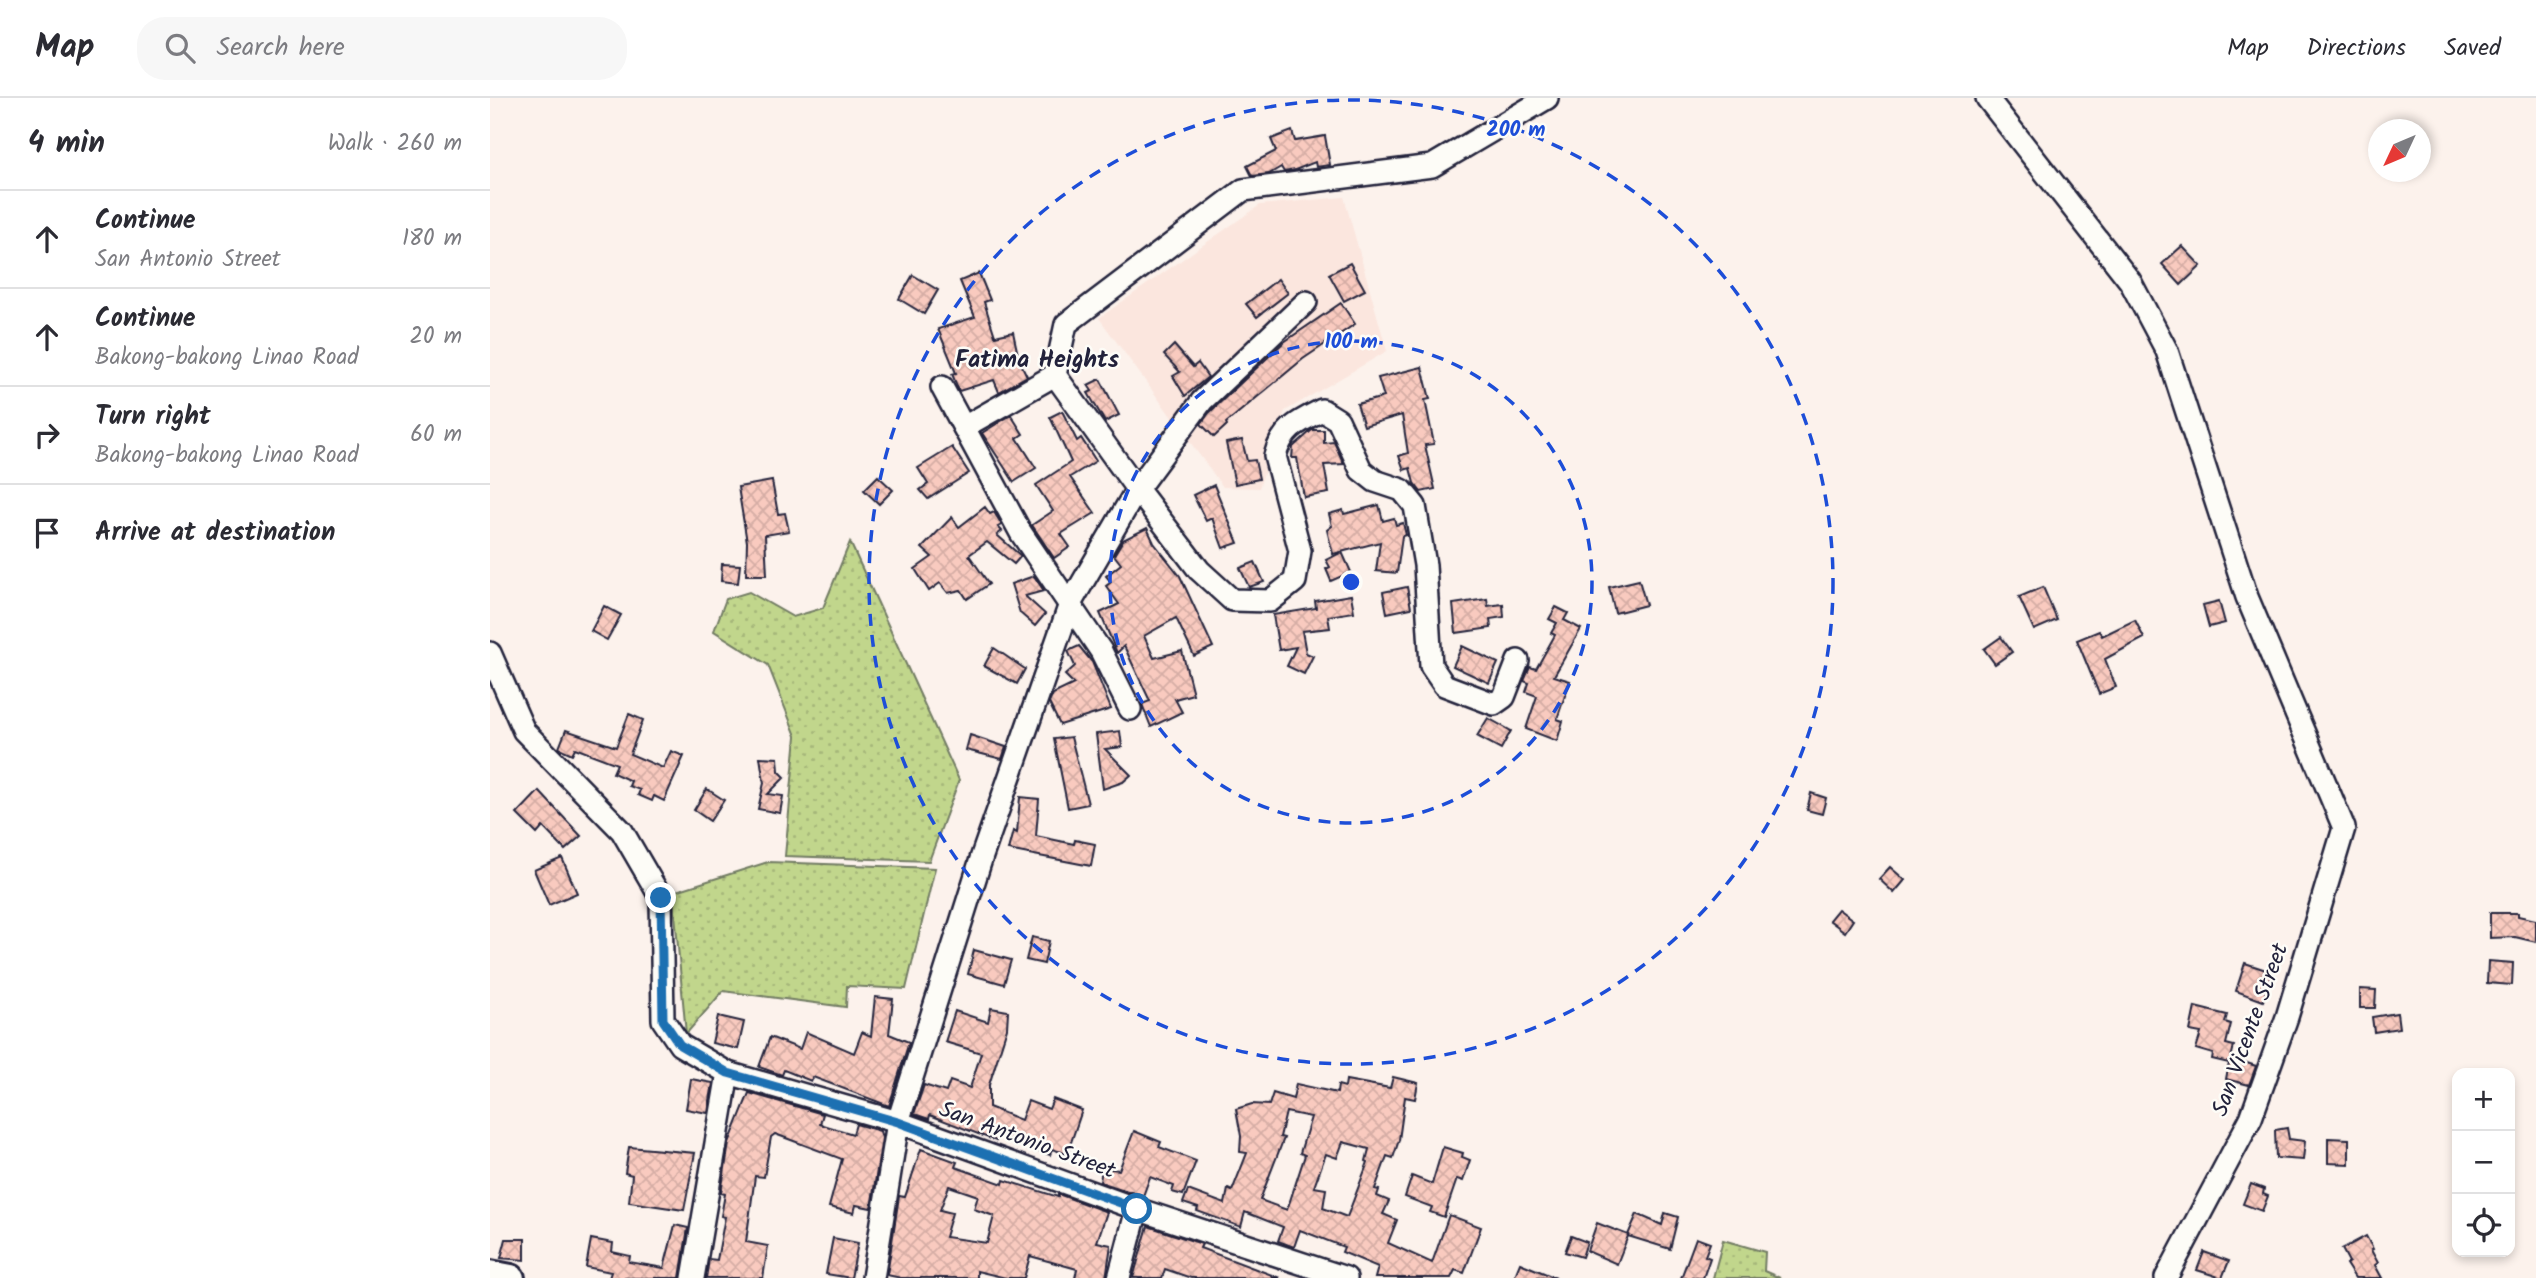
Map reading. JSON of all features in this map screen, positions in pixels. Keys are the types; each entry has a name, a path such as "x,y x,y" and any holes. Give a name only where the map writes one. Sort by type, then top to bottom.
{"main road":[{"path":"490,1274 512,1278"}],"street":[{"path":"1518,661 1504,697 1494,704 1444,685 1431,666 1425,565 1415,506 1402,490 1376,481 1361,470 1338,420 1322,410 1290,426 1279,440 1275,456 1300,551 1295,581 1270,601 1232,600 1199,570 1055,375 1066,324 1243,190 1432,166 1547,98"},
{"name":"San Vicente Street","path":"1987,98 2130,281 2167,351 2221,527 2247,597 2344,828 2287,1017 2251,1118 2166,1278"},
{"path":"873,1278 898,1122 982,856 1070,604 1137,489 1202,401 1306,302"},
{"path":"964,427 1055,375"},
{"path":"942,387 1021,533 1101,651 1130,709"},
{"name":"San Antonio Street","path":"490,653 524,731 622,831 661,898 663,1020 680,1045 728,1073 898,1122 1137,1209 1346,1278"},
{"path":"693,1278 728,1073"},
{"path":"1119,1278 1137,1209"}],"shaded area":[{"path":"1344,197 1387,351 1285,411 1259,488 1223,487 1099,318 1260,205"}],"green space":[{"path":"850,542 959,780 929,861 785,856 796,736 768,665 714,631 726,599 749,592 793,617 823,608"},
{"path":"768,862 935,868 906,989 847,986 846,1007 723,991 686,1034 673,892"},
{"path":"1723,1240 1765,1252 1764,1271 1780,1278 1713,1278"}],"building":[{"path":"1292,131 1295,141 1325,136 1330,165 1316,167 1315,162 1295,170 1284,172 1281,167 1269,174 1252,176 1247,166 1276,151 1271,139"},
{"path":"2182,246 2201,266 2181,285 2162,264"},
{"path":"1350,263 1365,290 1344,301 1329,274"},
{"path":"979,273 990,300 984,302 995,336 1013,332 1019,360 1027,376 999,392 994,380 959,391 952,374 956,373 938,329 975,317 960,281"},
{"path":"913,275 938,290 924,314 899,299"},
{"path":"1278,279 1288,293 1257,317 1246,304"},
{"path":"1341,303 1355,324 1303,359 1226,423 1214,437 1201,424 1209,413 1284,342"},
{"path":"1174,345 1193,367 1198,363 1208,377 1185,396 1173,376 1180,372 1164,355"},
{"path":"1422,367 1430,399 1425,400 1434,444 1425,445 1435,489 1421,492 1414,483 1410,468 1404,470 1399,456 1408,453 1402,415 1364,426 1357,404 1384,397 1378,378"},
{"path":"1100,379 1119,415 1105,422 1088,393 1092,391 1088,385"},
{"path":"1062,411 1077,441 1081,438 1096,461 1070,477 1095,513 1061,534 1070,547 1054,558 1032,525 1053,511 1036,485 1071,462 1050,417"},
{"path":"1011,415 1023,434 1017,438 1036,468 1014,482 982,433"},
{"path":"1312,430 1324,430 1324,443 1334,442 1344,464 1324,465 1329,493 1304,497 1297,458 1292,458 1293,447"},
{"path":"1242,440 1247,461 1255,460 1259,479 1235,484 1226,443"},
{"path":"952,447 969,473 928,499 920,490 928,484 918,468"},
{"path":"878,476 893,490 879,504 864,490"},
{"path":"772,481 778,514 785,513 789,531 765,535 767,575 746,575 747,542 738,487"},
{"path":"1214,485 1238,543 1223,548 1212,518 1206,521 1193,495"},
{"path":"1379,505 1383,521 1394,518 1396,525 1403,523 1406,535 1402,536 1397,573 1376,571 1380,542 1333,554 1327,530 1332,526 1329,514 1343,510 1344,514"},
{"path":"985,507 990,514 994,512 1002,525 998,527 1002,531 997,535 1021,556 1014,564 987,542 969,555 989,584 967,599 961,590 948,593 940,583 929,591 915,569 932,557 922,548 952,517 959,527"},
{"path":"1147,528 1154,543 1180,576 1213,647 1194,656 1176,618 1144,636 1154,658 1182,651 1193,694 1175,699 1182,712 1151,727 1142,704 1150,701 1124,646 1117,653 1100,613 1119,604 1106,586 1111,582 1106,576 1121,564 1114,555 1123,540"},
{"path":"1342,552 1351,572 1331,581 1326,569 1330,567 1326,560"},
{"path":"1255,562 1264,582 1249,587 1240,568"},
{"path":"722,564 740,565 738,583 721,581"},
{"path":"1034,576 1044,591 1025,596 1045,614 1035,626 1020,613 1011,584"},
{"path":"1639,580 1646,605 1615,613 1609,587"},
{"path":"1407,587 1411,608 1387,613 1383,592"},
{"path":"2043,587 2057,620 2034,630 2019,597"},
{"path":"1351,595 1354,612 1328,616 1330,628 1302,631 1306,653 1313,656 1304,674 1287,666 1296,647 1279,650 1273,615 1316,608 1315,601"},
{"path":"1487,599 1488,606 1503,604 1504,617 1490,619 1491,628 1456,633 1453,604"},
{"path":"2219,601 2225,623 2209,627 2203,605"},
{"path":"604,606 621,615 607,640 591,631"},
{"path":"1556,607 1568,613 1564,620 1581,629 1554,676 1570,681 1557,719 1563,721 1557,741 1526,729 1537,696 1526,692 1529,683 1524,681 1530,667 1536,669 1555,635 1551,633 1557,623 1549,619"},
{"path":"2135,620 2144,638 2105,659 2116,687 2099,694 2077,640 2099,631 2102,636"},
{"path":"2001,637 2012,652 1995,664 1984,649"},
{"path":"1079,646 1092,662 1111,709 1060,725 1049,703 1053,694 1074,684 1065,675 1075,666 1068,651"},
{"path":"1462,646 1498,663 1489,683 1453,666"},
{"path":"994,648 1025,669 1017,684 984,666"},
{"path":"629,714 643,720 630,754 663,768 671,751 684,756 664,801 654,796 652,801 638,795 640,790 629,786 631,781 613,773 617,764 575,748 572,754 559,748 566,730 616,747"},
{"path":"1488,718 1511,731 1501,749 1477,736"},
{"path":"1120,731 1122,747 1105,749 1131,775 1123,782 1103,789 1096,734"},
{"path":"970,735 1006,747 1002,759 966,750"},
{"path":"1071,737 1088,804 1068,808 1054,739"},
{"path":"760,757 778,758 779,771 785,777 768,794 783,796 780,813 758,809 764,783"},
{"path":"707,789 724,800 710,821 694,810"},
{"path":"539,791 581,836 565,850 543,827 537,834 517,814"},
{"path":"1811,793 1826,798 1822,814 1807,810"},
{"path":"1020,797 1039,799 1036,836 1074,844 1075,840 1095,844 1091,866 1008,850 1013,831 1017,833"},
{"path":"562,858 577,893 549,905 534,870"},
{"path":"1890,867 1905,880 1894,893 1879,879"},
{"path":"1838,909 1853,920 1845,932 1829,920"},
{"path":"2490,913 2518,913 2518,916 2536,920 2536,942 2515,937 2490,938"},
{"path":"1032,937 1049,941 1044,964 1026,960"},
{"path":"974,950 1011,960 1004,984 968,974"},
{"path":"2488,961 2513,963 2512,985 2487,983"},
{"path":"2245,963 2272,972 2263,1001 2236,991"},
{"path":"2360,989 2376,990 2375,1008 2360,1008"},
{"path":"875,997 893,999 889,1034 909,1042 889,1106 813,1077 811,1081 784,1070 782,1075 759,1067 770,1037 800,1049 806,1032 854,1053 862,1032 871,1036"},
{"path":"2195,1007 2227,1015 2225,1022 2231,1024 2226,1044 2234,1046 2231,1058 2256,1066 2249,1085 2226,1079 2229,1063 2212,1059 2213,1054 2196,1049 2201,1033 2190,1031"},
{"path":"991,1008 1008,1011 1007,1028 989,1085 989,1107 1021,1120 1028,1101 1049,1109 1053,1099 1082,1110 1067,1154 1052,1149 1050,1155 999,1136 996,1141 930,1115 929,1119 914,1114 924,1085 946,1092 950,1081 970,1088 981,1053 945,1042 955,1011 988,1022"},
{"path":"2397,1013 2399,1028 2374,1032 2372,1017"},
{"path":"718,1016 744,1022 738,1049 712,1043"},
{"path":"1393,1077 1418,1083 1415,1099 1405,1097 1399,1140 1393,1158 1387,1156 1375,1189 1379,1190 1377,1196 1389,1201 1383,1214 1397,1220 1388,1243 1432,1263 1449,1215 1481,1227 1464,1273 1455,1270 1451,1278 1375,1278 1378,1267 1342,1252 1344,1247 1300,1230 1294,1247 1278,1241 1283,1227 1245,1212 1241,1227 1183,1203 1188,1190 1225,1204 1228,1189 1232,1191 1247,1153 1240,1152 1241,1136 1236,1109 1252,1104 1269,1105 1273,1093 1293,1099 1296,1084 1337,1093 1338,1085 1345,1087 1346,1080 1390,1088","holes":["1286,1112 1311,1117 1300,1153 1305,1155 1287,1210 1260,1200 1284,1138 1280,1137","1343,1142 1369,1149 1368,1162 1347,1217 1323,1208 1326,1189 1314,1187 1326,1154 1337,1158"]},
{"path":"691,1079 713,1083 708,1113 686,1109"},
{"path":"749,1093 823,1114 820,1124 853,1134 856,1124 880,1131 882,1138 871,1208 856,1205 854,1213 829,1207 842,1159 775,1134 771,1137 764,1177 755,1176 746,1242 768,1246 763,1278 706,1278 709,1259 717,1260 725,1217 721,1216 725,1194 721,1193 729,1143"},
{"path":"2287,1128 2289,1139 2305,1141 2303,1160 2276,1158 2275,1130"},
{"path":"1134,1131 1161,1142 1159,1147 1196,1161 1183,1195 1172,1192 1174,1186 1150,1177 1143,1196 1100,1182 1102,1168 1119,1170"},
{"path":"2328,1138 2349,1139 2349,1164 2328,1163"},
{"path":"629,1147 695,1153 684,1210 629,1202 632,1175 625,1173"},
{"path":"1443,1147 1463,1153 1462,1157 1470,1160 1463,1181 1457,1179 1444,1217 1430,1212 1432,1207 1405,1197 1412,1176 1432,1184"},
{"path":"921,1149 957,1162 955,1167 1003,1184 1004,1180 1058,1197 1058,1194 1107,1212 1097,1242 1111,1245 1106,1278 1075,1278 1077,1269 1030,1256 1024,1278 1006,1278 977,1271 977,1278 901,1278 887,1275 899,1196 905,1197","holes":["949,1186 978,1196 974,1209 994,1216 987,1243 945,1237 952,1213 940,1210"]},
{"path":"2251,1184 2264,1189 2263,1194 2268,1196 2262,1211 2243,1204"},
{"path":"1665,1213 1678,1217 1670,1249 1628,1236 1617,1264 1587,1251 1597,1223 1628,1235 1637,1214 1662,1225"},
{"path":"675,1225 688,1228 680,1278 609,1278 611,1272 586,1267 591,1239 613,1243 612,1252 630,1256 629,1262 664,1268"},
{"path":"1148,1226 1202,1244 1200,1248 1280,1278 1191,1278 1165,1269 1162,1278 1133,1278"},
{"path":"1571,1236 1587,1242 1582,1257 1565,1252"},
{"path":"2366,1236 2382,1278 2355,1278 2346,1264 2349,1262 2342,1249"},
{"path":"833,1238 858,1243 851,1278 826,1274"},
{"path":"1696,1238 1710,1243 1705,1256 1710,1258 1703,1278 1681,1278"},
{"path":"506,1239 525,1239 525,1260 501,1258"},
{"path":"2204,1252 2229,1261 2222,1278 2197,1270"},
{"path":"1520,1263 1556,1278 1514,1278"}],"district":[{"name":"Fatima Heights","path":"1037,360"}],"route":[{"path":"661,898 663,1020 680,1045 728,1073 898,1122 1137,1209"}]}
